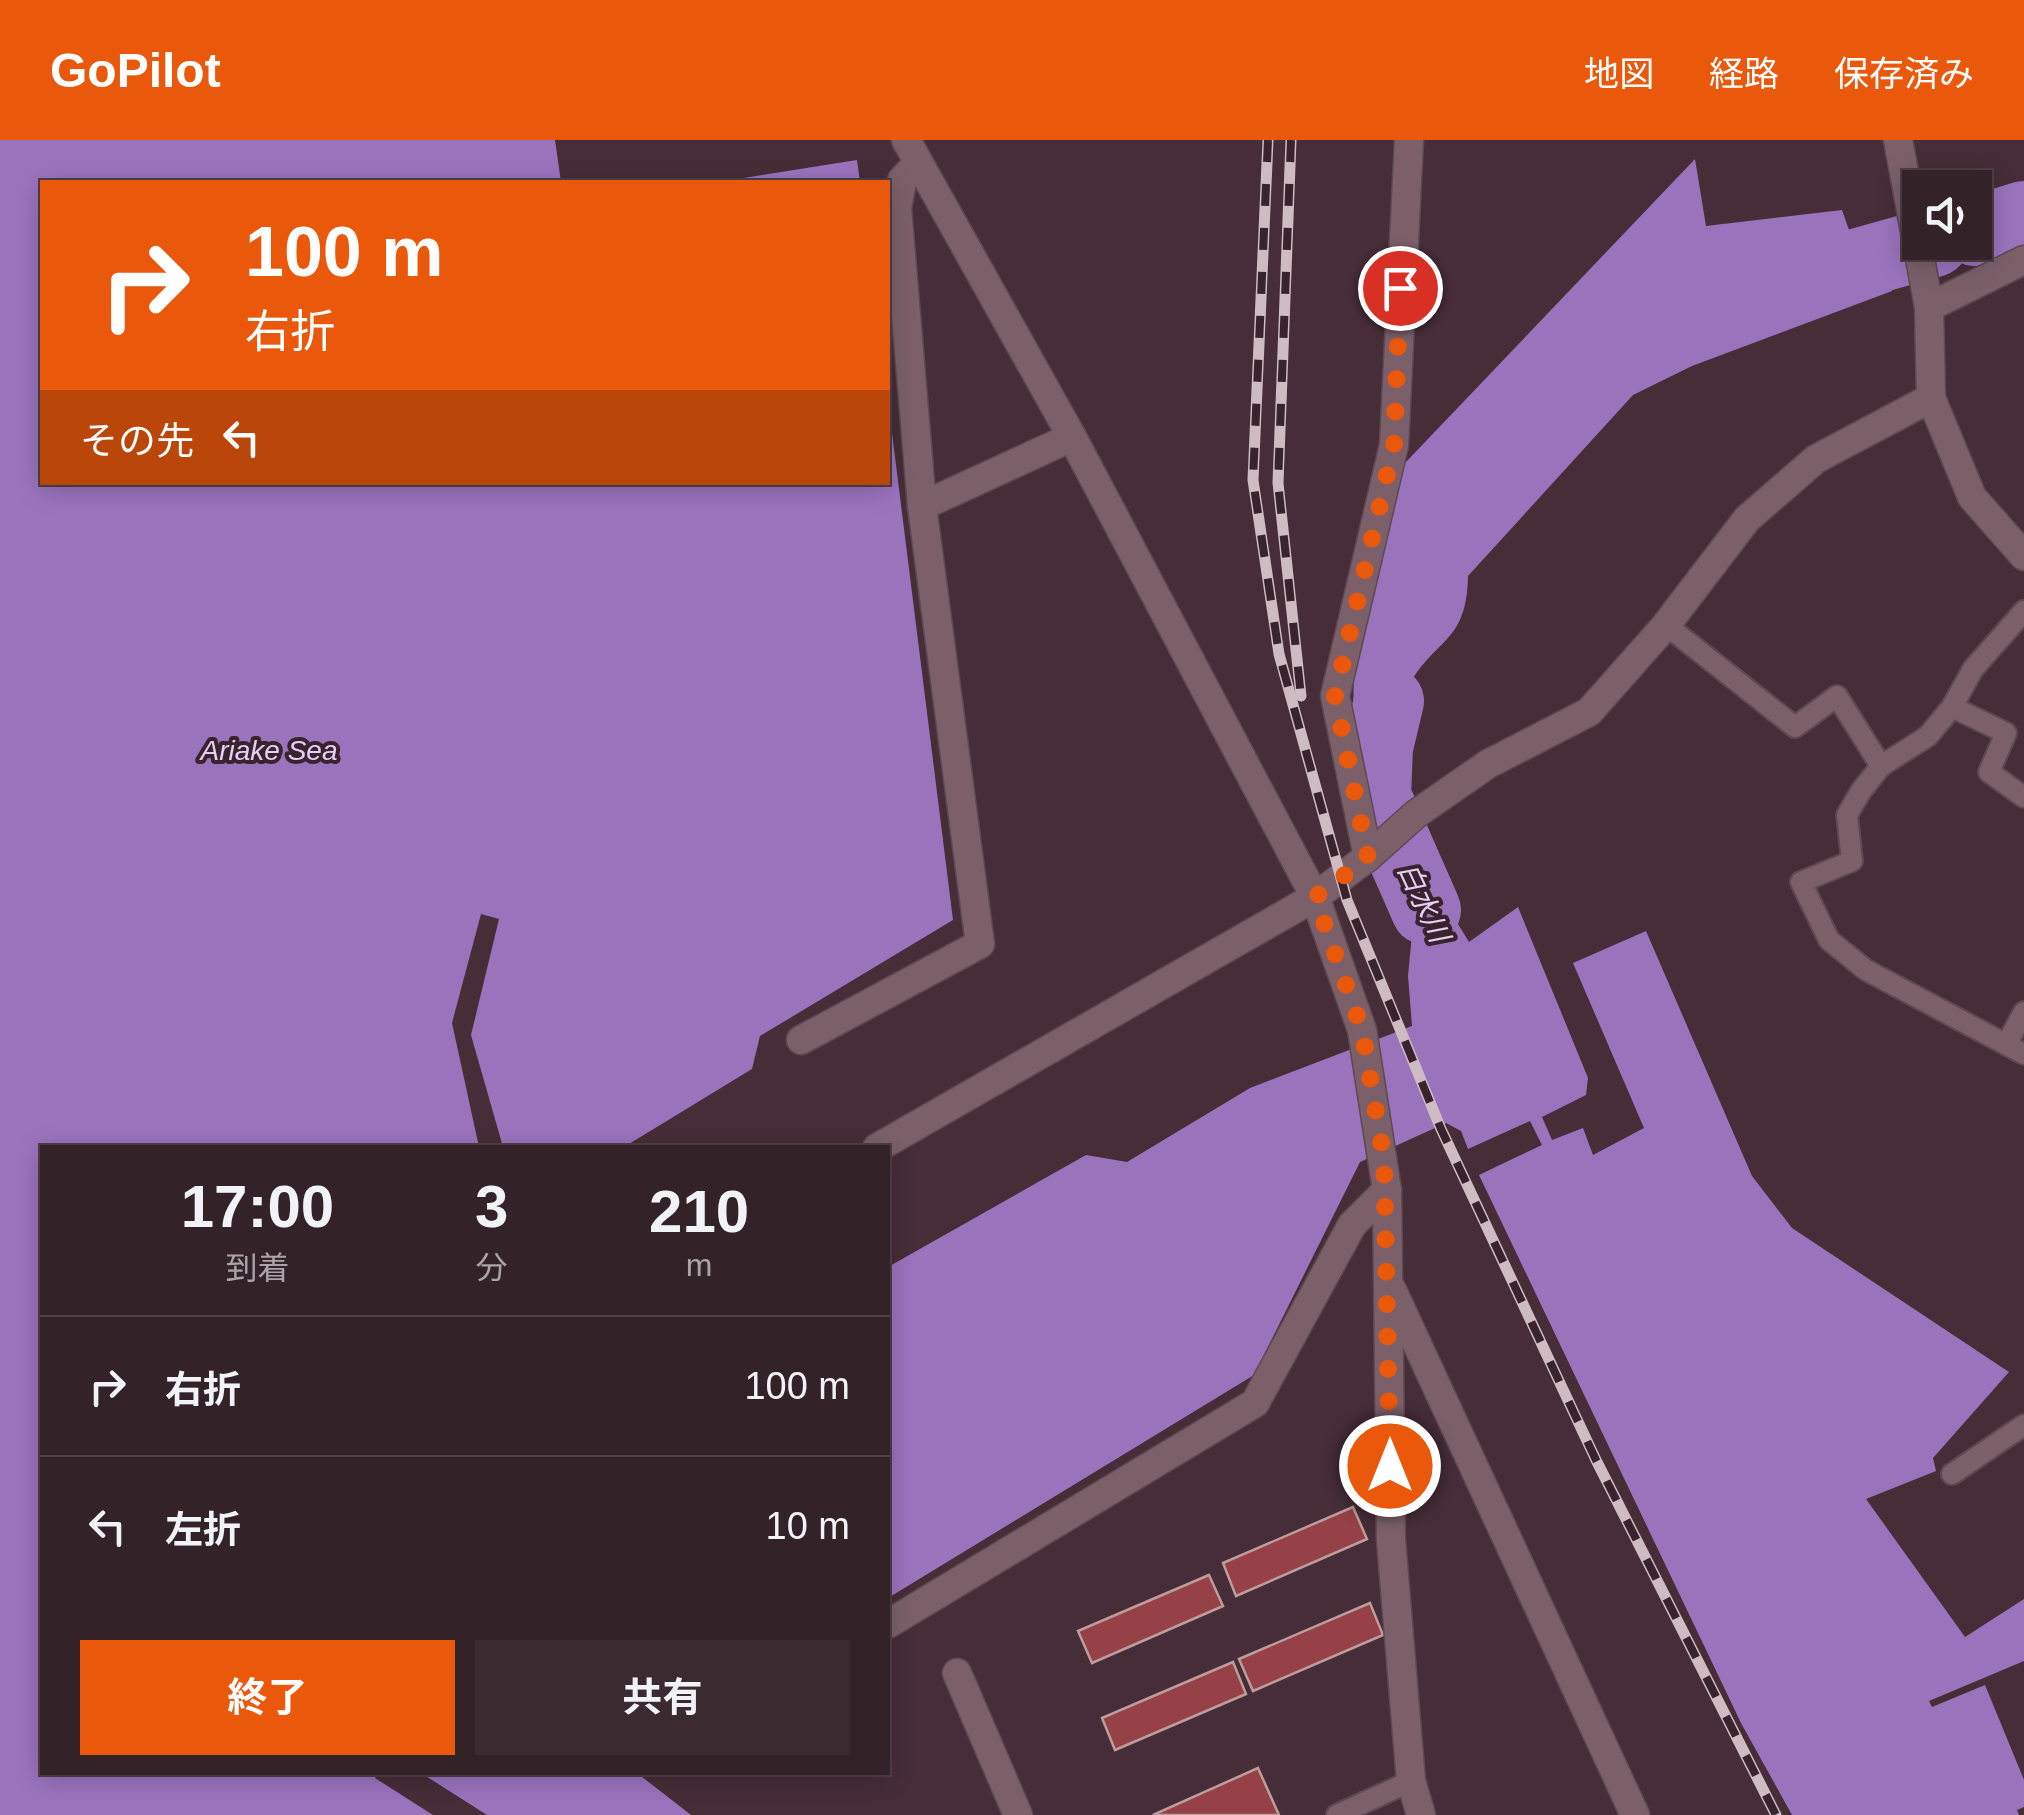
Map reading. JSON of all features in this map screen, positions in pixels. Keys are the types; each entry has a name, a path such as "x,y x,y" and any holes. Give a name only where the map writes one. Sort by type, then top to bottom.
{"street":[{"path":"1371,855 1335,696 1394,445 1409,140"},
{"path":"1898,140 1927,298 1931,398 1972,497 2024,556"},
{"path":"912,152 1072,437 1315,897 1362,1030 1387,1190 1390,1540 1410,1781 1421,1815"},
{"path":"800,1040 980,944 922,506 898,208 912,152"},
{"path":"1927,298 2024,260"},
{"path":"882,1145 1315,897 1371,855 1416,814 1488,764 1590,712 1666,625 1747,519 1816,459 1931,398"},
{"path":"922,506 1072,437"},
{"path":"890,1623 1255,1403 1352,1225 1387,1190"},
{"path":"1388,1282 1635,1815"},
{"path":"957,1673 1018,1815"}],"lane":[{"path":"2024,612 1973,669 1952,707 1928,736 1881,766 1847,815 1852,861 1801,882 1830,940 1866,970 2016,1049 2024,1012"},
{"path":"1666,625 1795,727 1837,696 1881,766"},
{"path":"1952,707 2006,734 1988,772 2024,796"},
{"path":"1952,1474 2024,1425"},
{"path":"1337,1815 1410,1781"}],"water":[{"name":"Ariake Sea","path":"0,140 555,140 561,180 40,180 40,485 890,485 890,417 953,920 760,1036 752,1069 627,1145 502,1145 471,1035 499,919 481,914 452,1023 479,1145 40,1145 40,1775 377,1775 375,1778 433,1815 0,1815"},
{"path":"1695,159 1706,226 1842,210 1854,244 1883,234 1888,246 1899,243 1909,275 1889,283 1892,291 1692,366 1633,395 1468,576 1462,616 1417,672 1402,701 1384,797 1366,795 1353,723 1354,662 1405,463"},
{"path":"857,160 860,180 731,180"},
{"path":"1404,837 1469,942 1518,907 1588,1078 1586,1095 1542,1117 1552,1140 1583,1128 1593,1155 1644,1128 1573,963 1646,931 1752,1176 1792,1228 2009,1372 1933,1458 1936,1471 1866,1499 1965,1637 2024,1599 2024,1661 1929,1701 1932,1707 1985,1685 2024,1780 2024,1807 2017,1810 2019,1815 1792,1815 1741,1723 1479,1175 1542,1145 1530,1121 1468,1149 1461,1131 1446,1123 1360,1162 1254,1375 890,1597 890,1266 1086,1155 1127,1162 1250,1088 1412,1026 1408,976 1415,902 1387,856"},
{"path":"424,1775 640,1775 691,1815 487,1815"}],"building":[{"path":"1353,1507 1367,1539 1236,1596 1223,1563"},
{"path":"1209,1575 1223,1606 1092,1663 1078,1631"},
{"path":"1370,1603 1383,1635 1253,1691 1239,1659"},
{"path":"1233,1662 1246,1694 1115,1750 1102,1718"},
{"path":"1258,1768 1279,1815 1153,1815"}],"waterway":[{"name":"白水川","path":"1992,226 2024,216"},
{"name":"白水川","path":"1809,277 1902,251"},
{"name":"白水川","path":"1389,701 1378,747 1376,796 1426,910"}],"railway":[{"path":"1268,140 1253,480 1279,654 1347,900 1441,1129 1596,1460 1776,1815"},
{"path":"1291,140 1278,483 1301,696"}],"route":[{"path":"1390,1466 1384,1159 1362,1030 1315,897 1368,858 1335,696 1394,445 1400,288"}]}
